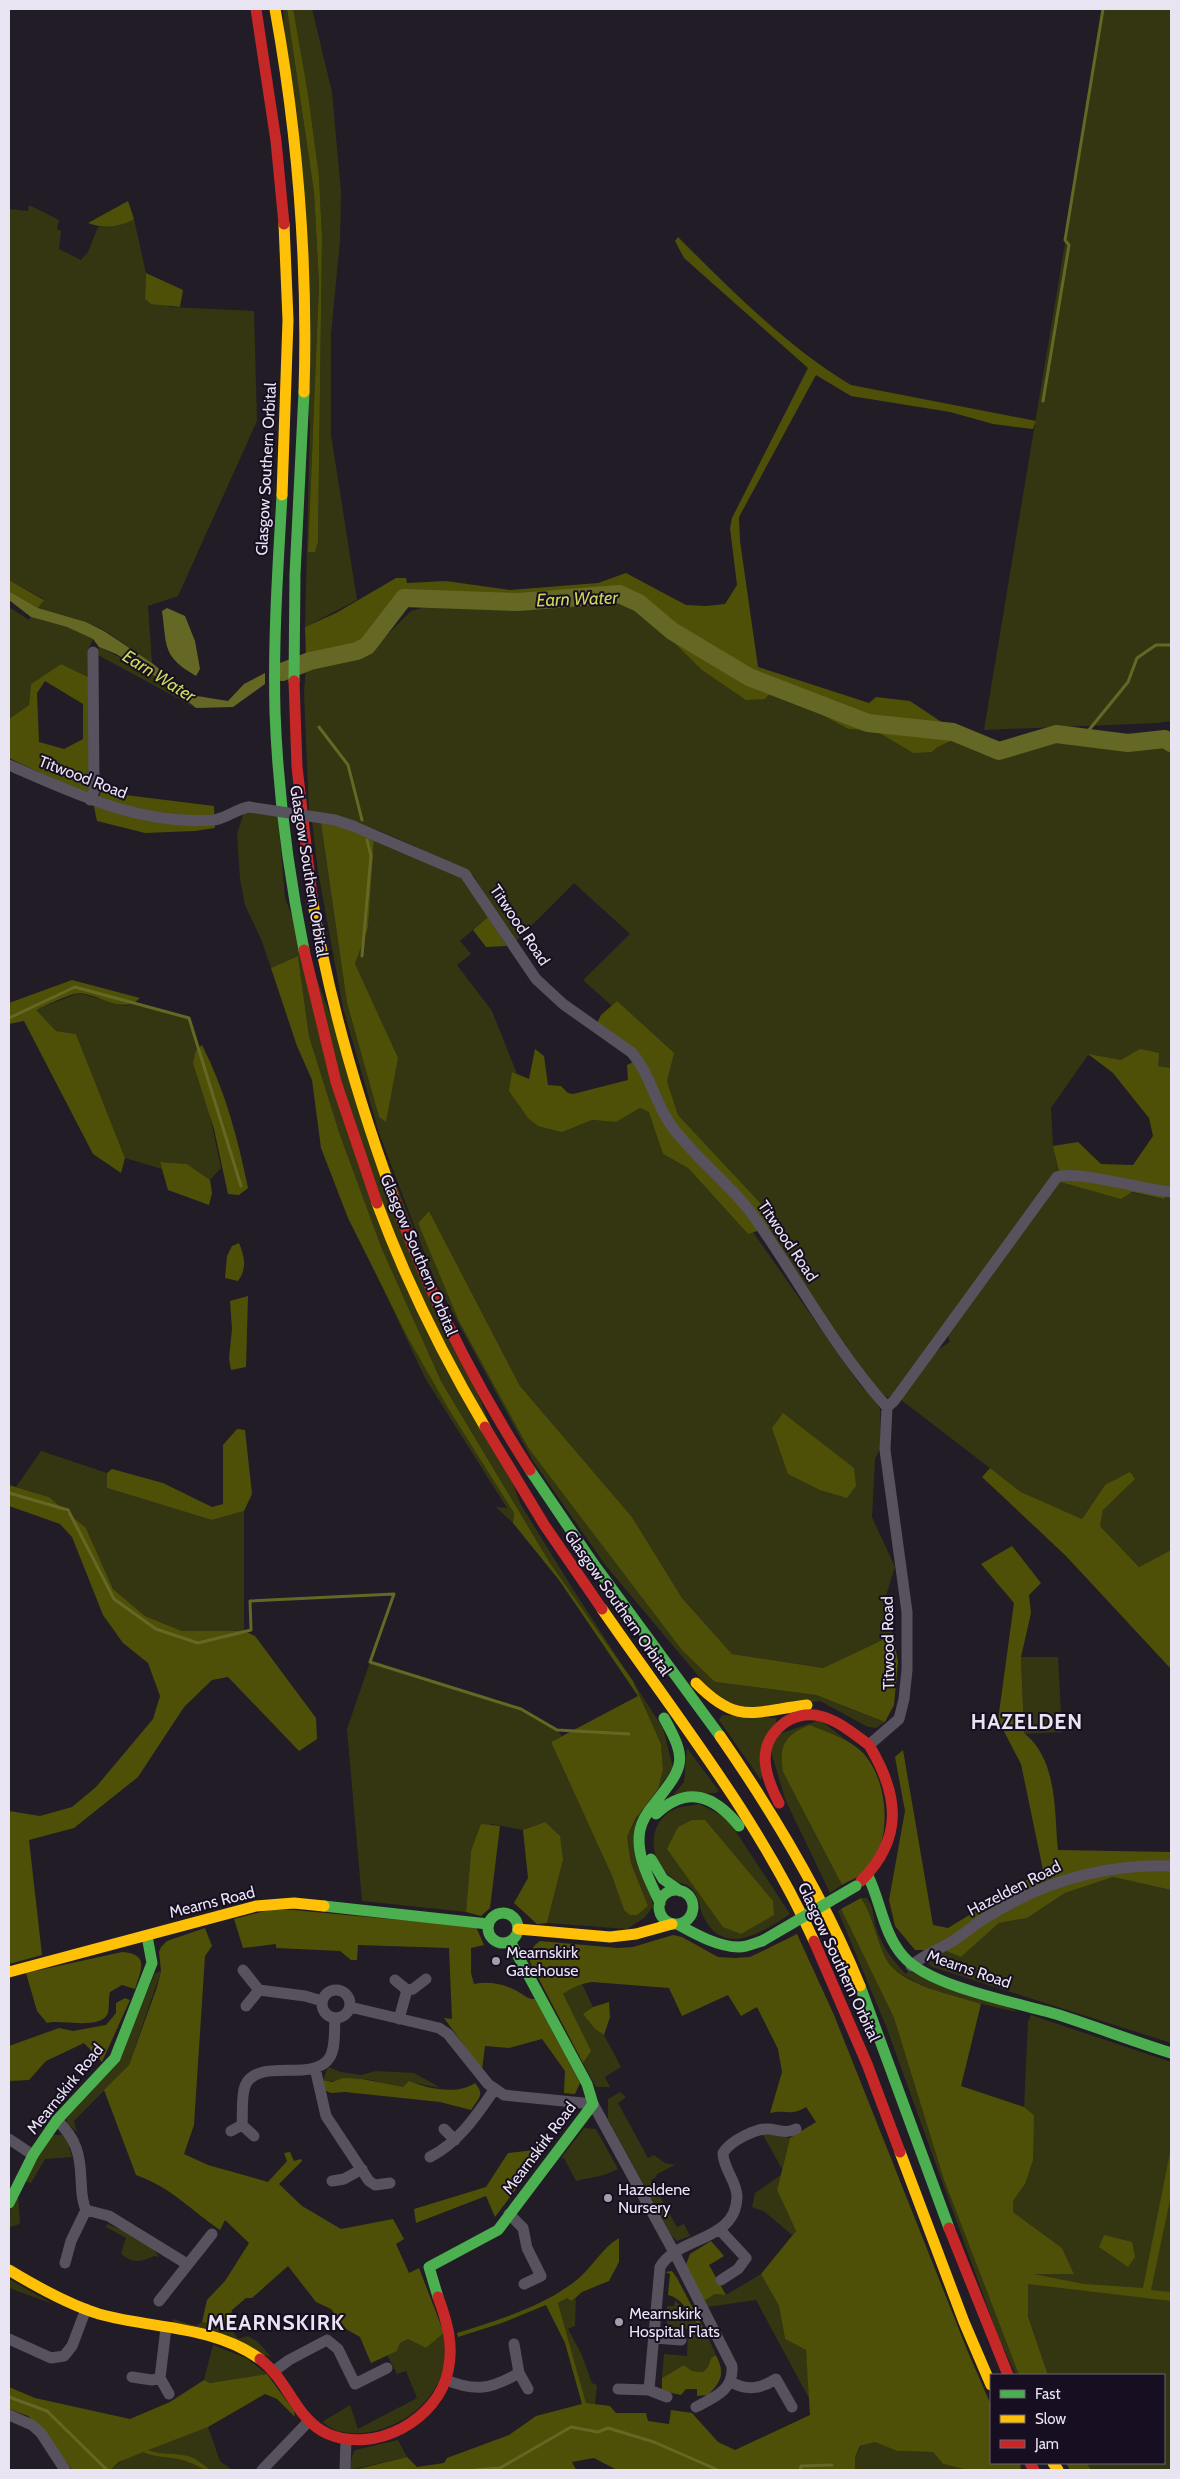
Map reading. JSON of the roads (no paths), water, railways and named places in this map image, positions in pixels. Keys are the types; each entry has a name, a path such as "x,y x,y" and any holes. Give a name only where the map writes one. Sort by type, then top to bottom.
{"main road":[{"name":"Glasgow Southern Orbital","path":"256,9 273,113 282,190 289,362 275,635 275,710 279,791 298,924 319,1018 356,1144 397,1253 452,1371 524,1493 578,1575 739,1806 786,1885 816,1943 874,2080 936,2251 990,2383"},
{"name":"Glasgow Southern Orbital","path":"275,9 292,101 305,263 305,366 294,621 295,702 300,800 321,942 346,1052 382,1166 429,1282 485,1393 562,1519 744,1770 794,1850 837,1931 892,2062 977,2303 1008,2374"},
{"path":"578,1575 671,1730 680,1749 680,1764 676,1777 651,1807 640,1828 642,1861 660,1904 663,1917 690,1932 740,1947 762,1941 856,1886 868,1876 886,1851 895,1814 887,1776 869,1745 849,1720 826,1707 804,1705 749,1714 733,1712 718,1704 705,1694 615,1591"},
{"path":"837,1931 766,1775 764,1766 765,1746 781,1725 804,1715 822,1717 869,1745"},
{"path":"709,1937 697,1921 690,1898 663,1879 655,1868 648,1852 648,1828 655,1815 667,1804 683,1797 704,1798 722,1807 736,1822 816,1943"},
{"name":"Mearns Road","path":"868,1876 876,1889 882,1920 890,1940 911,1966 938,1979 1042,2010 1171,2053"},
{"path":"630,1935 660,1904 666,1895 680,1891"},
{"name":"Mearns Road","path":"9,1972 256,1906 294,1903 488,1924"},
{"path":"518,1929 597,1936 630,1935 687,1920 693,1910"},
{"path":"504,1912 514,1917 518,1929 516,1935 510,1941 504,1943 494,1940 488,1932 488,1924 495,1915 504,1912"},
{"name":"Mearnskirk Road","path":"9,2203 33,2155 57,2120 115,2058 152,1963 147,1936"},
{"name":"Mearnskirk Road","path":"9,2270 36,2287 109,2317 220,2339 238,2346 260,2359 274,2371 309,2421 320,2430 346,2440 364,2440 386,2435 403,2428 427,2410 439,2395 446,2380 451,2347 448,2323 431,2278 429,2267 493,2234 593,2104 587,2084 510,1941"}],"street":[{"path":"90,800 94,791 93,652"},
{"name":"Titwood Road","path":"9,765 90,800 147,816 216,820 240,808 249,807 335,820 465,874 536,979 562,1004 631,1052 638,1060 659,1107 674,1129 720,1176 757,1221 839,1347 865,1382 887,1407 885,1450 906,1612 907,1670 904,1699 899,1719 869,1745"},
{"path":"887,1407 894,1401 1057,1177 1065,1175 1081,1176 1171,1192"},
{"name":"Hazelden Road","path":"911,1966 926,1953 946,1945 988,1916 1072,1877 1099,1870 1138,1865 1171,1866"},
{"path":"242,1970 259,1990 305,1996 322,2001"},
{"path":"395,1980 407,1990 413,1989 426,1979"},
{"path":"246,2006 259,1990"},
{"path":"399,2019 407,1990"},
{"path":"339,1991 349,1999 350,2007 346,2014 334,2018 323,2011 322,2001 327,1994 339,1991"},
{"path":"350,2007 439,2028 448,2034 478,2073 494,2090 513,2096 593,2104 709,2323 728,2355 732,2366 731,2382 716,2397 696,2407"},
{"path":"242,2125 245,2086 249,2080 267,2071 314,2068 324,2064 330,2057 333,2048 334,2018"},
{"path":"314,2068 326,2116 362,2170 375,2185 390,2183"},
{"path":"430,2157 455,2140 473,2121 494,2090"},
{"path":"57,2120 76,2142 81,2178 81,2200 86,2210 109,2216 187,2264"},
{"path":"231,2131 242,2125"},
{"path":"242,2125 254,2136"},
{"path":"444,2129 455,2140"},
{"path":"649,2390 660,2267 663,2262 674,2254 720,2230 734,2210 737,2195 723,2160 726,2148 762,2130 788,2133 796,2129"},
{"path":"9,2140 33,2155"},
{"path":"332,2181 344,2179 362,2170"},
{"path":"65,2263 71,2241 86,2210"},
{"name":"Mearnskirk Road","path":"509,2214 522,2228 527,2248 541,2276 524,2284"},
{"path":"720,2230 746,2258 738,2269 721,2280"},
{"path":"159,2301 212,2234"},
{"path":"9,2339 51,2358 64,2356 72,2346 86,2308"},
{"path":"166,2328 160,2378 169,2394"},
{"path":"654,2338 681,2340"},
{"path":"274,2371 289,2360 327,2340 338,2349 355,2384 387,2368"},
{"path":"514,2344 519,2373 528,2389"},
{"path":"446,2380 472,2388 483,2388 495,2385 519,2373"},
{"path":"132,2377 152,2380 160,2378"},
{"path":"731,2382 749,2389 767,2385 776,2379 792,2407"},
{"path":"618,2389 649,2390 667,2397"},
{"path":"9,2415 32,2424 41,2433 65,2470"},
{"path":"262,2470 309,2421"},
{"path":"344,2470 346,2440"}],"water":[{"path":"9,591 38,608 86,622 104,631 152,663 191,695 228,701 244,684 265,673 265,684 233,707 196,708 163,681 116,654 99,647 93,639 67,627 31,617 9,600"},
{"path":"167,608 185,616 195,641 200,669 196,676 177,662 168,650 162,611"}],"waterway":[{"path":"1043,401 1069,245 1065,240 1103,9"},
{"name":"Earn Water","path":"282,672 310,661 357,651 367,646 404,598 518,602 619,594 639,603 672,631 749,677 868,723 953,732 999,751 1056,734 1128,743 1165,739 1171,743"},
{"path":"1084,736 1128,682 1137,658 1156,645 1171,645"},
{"path":"319,727 348,765 362,820"},
{"path":"362,956 371,856 367,840"},
{"path":"9,1018 75,987 189,1018 241,1186"},
{"path":"9,1493 68,1510 114,1599 156,1629 198,1643 251,1630 250,1601 394,1594 370,1662 521,1709 557,1730 629,1734"},
{"path":"9,2397 47,2411 107,2470"},
{"path":"475,2470 500,2468 571,2427 598,2432 608,2428 654,2442 718,2470"},
{"path":"800,2470 801,2466 832,2465"}],"place":[{"name":"Mearnskirk Gatehouse","path":"496,1961"},
{"name":"Hazeldene Nursery","path":"608,2198"},
{"name":"Mearnskirk Hospital Flats","path":"619,2322"}],"district":[{"name":"HAZELDEN","path":"1027,1721"},
{"name":"MEARNSKIRK","path":"276,2322"}]}
